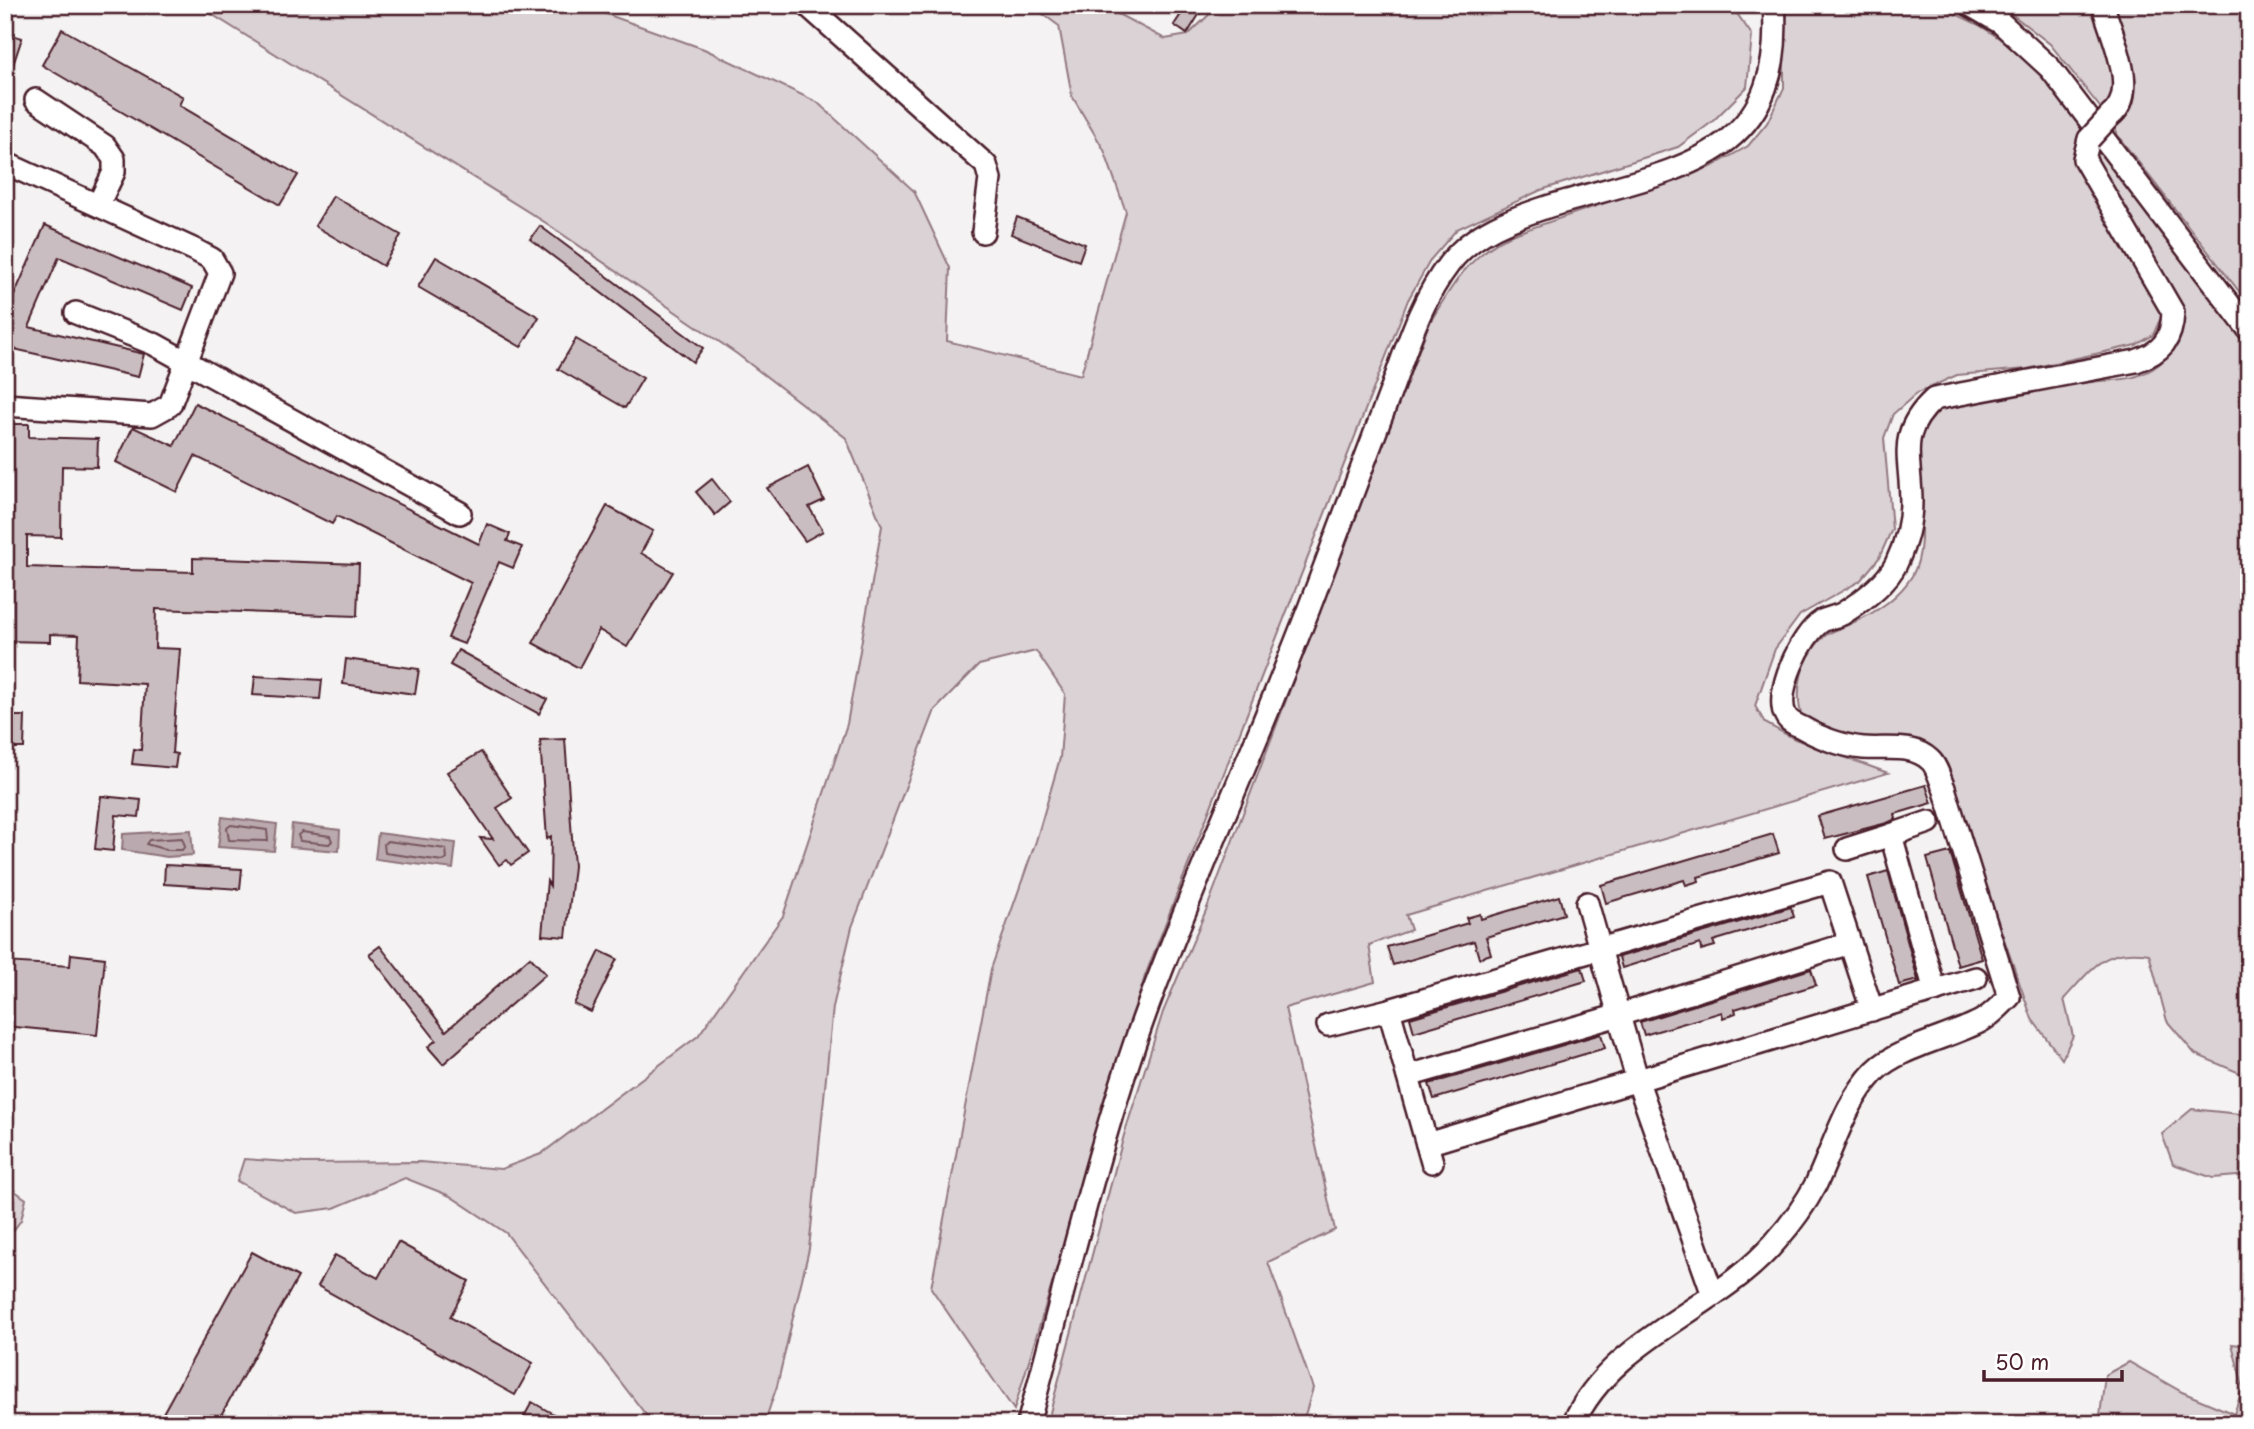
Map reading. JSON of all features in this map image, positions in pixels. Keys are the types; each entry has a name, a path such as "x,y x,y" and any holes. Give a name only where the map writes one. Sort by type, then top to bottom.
{"street":[{"path":"807,5 986,165 990,179 983,232"},
{"path":"1028,1424 1107,1136 1147,1010 1310,606 1421,310 1450,263 1476,237 1517,217 1676,167 1710,153 1735,138 1754,116 1764,96 1772,66 1774,5"},
{"path":"1970,5 2001,23 2050,68 2249,330"},
{"path":"1573,1424 1582,1403 1597,1382 1622,1360 1713,1295 1775,1242 1815,1186 1855,1094 1877,1069 1984,1020 2009,997 1944,788 1932,760 1916,751 1899,747 1862,748 1816,736 1787,719 1782,707 1786,681 1809,634 1821,621 1840,615 1875,590 1894,568 1908,530 1911,502 1906,462 1908,437 1919,413 1934,399 2136,360 2164,347 2172,329 2173,312 2084,159 2089,139 2121,103 2124,82 2103,5"},
{"path":"36,100 105,146 114,159 114,172 98,205"},
{"path":"5,163 203,254 212,259 220,273 170,405 152,415 71,407 5,405"},
{"path":"75,313 153,344 460,513"},
{"path":"1847,849 1929,822"},
{"path":"1891,835 1935,990"},
{"path":"1328,1025 1389,1010 1830,882 1872,1010"},
{"path":"1587,903 1638,1082 1713,1295"},
{"path":"1408,1076 1619,1016 1850,943"},
{"path":"1389,1010 1429,1153 1638,1082 1976,978"}],"shaded area":[{"path":"197,5 581,5 704,49 817,102 914,191 950,268 947,341 1081,375 1126,212 1104,150 1072,96 1059,26 1031,5 1101,5 1165,39 1188,35 1219,5 1731,5 1752,35 1747,87 1712,122 1678,147 1541,190 1457,229 1431,259 1408,300 1145,976 1014,1410 931,1288 991,969 1036,841 1060,758 1065,694 1036,651 979,665 935,710 852,927 833,1007 809,1249 777,1386 764,1424 653,1424 506,1233 450,1196 405,1178 334,1208 296,1213 237,1181 244,1159 305,1163 420,1162 501,1169 541,1154 698,1036 783,916 847,724 882,526 846,438 737,354 546,223"},
{"path":"1789,5 1937,5 1979,25 2013,47 2066,102 2082,129 2077,150 2079,169 2162,315 2153,335 2136,345 2027,369 1957,375 1917,393 1893,414 1884,438 1892,529 1879,558 1860,581 1800,615 1775,649 1755,706 1765,723 1795,739 1888,773 1406,915 1411,930 1369,945 1375,982 1285,1008 1335,1230 1268,1262 1313,1388 1305,1415 1282,1424 1047,1424 1124,1135 1163,1012 1207,908 1429,324 1463,272 1496,243 1511,235 1711,167 1748,146 1767,123 1784,88 1784,31"},
{"path":"2000,5 2098,5 2120,81 2113,100 2103,111 2050,44"},
{"path":"2110,5 2249,5 2249,304 2118,136 2114,126 2127,107"},
{"path":"2102,146 2249,348 2249,1077 2195,1054 2167,1021 2149,954 2120,954 2100,962 2064,999 2073,1036 2062,1059 2032,1019 1948,779 1934,755 1864,741 1803,721 1800,710 1801,675 1817,643 1829,633 1884,605 1900,592 1912,576 1919,556 1921,532 1918,457 1922,435 1931,417 1949,404 1981,395 2133,377 2159,364 2173,347 2180,326 2179,301 2094,164 2096,151"},
{"path":"2192,1109 2249,1115 2249,1175 2213,1178 2173,1164 2162,1134"},
{"path":"5,1184 26,1199 21,1220 5,1242"},
{"path":"2232,1344 2249,1346 2249,1424 2099,1424 2105,1375 2129,1362 2182,1392 2234,1414 2243,1387"}],"water":[{"path":"222,817 277,824 274,851 218,847"},
{"path":"292,824 340,830 339,851 290,847"},
{"path":"191,830 193,855 167,857 122,850 123,834"},
{"path":"378,833 456,843 453,869 375,859"}],"building":[{"path":"1187,5 1205,5 1187,34 1174,25"},
{"path":"62,29 183,97 179,105 298,175 280,205 42,65"},
{"path":"5,33 22,38 8,80 5,80"},
{"path":"333,196 401,235 383,266 315,226"},
{"path":"1017,217 1085,244 1079,261 1011,234"},
{"path":"45,225 192,288 183,310 59,257 29,327 144,354 138,377 5,347 5,316"},
{"path":"540,226 703,348 693,362 530,239"},
{"path":"436,257 539,317 521,347 418,287"},
{"path":"576,339 643,378 625,408 558,369"},
{"path":"195,403 479,544 487,524 510,534 507,541 522,547 513,568 499,562 464,644 448,638 471,583 337,516 332,524 195,456 177,492 116,462 133,427 174,446"},
{"path":"5,424 29,424 29,437 98,439 97,467 62,466 61,537 27,536 27,567 193,572 193,558 359,564 357,616 156,609 155,648 180,649 172,753 177,754 175,768 132,764 134,749 141,750 145,684 77,680 79,635 50,634 50,642 5,641"},
{"path":"808,467 824,500 809,507 823,531 805,541 767,488"},
{"path":"712,479 730,502 715,515 696,492"},
{"path":"607,506 653,531 641,553 673,572 627,647 599,630 579,668 533,643"},
{"path":"458,650 547,699 539,714 450,665"},
{"path":"346,659 419,669 415,694 343,684"},
{"path":"255,676 322,680 320,699 253,695"},
{"path":"8,716 25,716 24,748 5,748"},
{"path":"565,739 574,866 566,937 542,935 547,881 550,886 551,836 547,839 540,740"},
{"path":"481,752 512,798 497,808 528,853 511,865 507,860 499,865 480,838 493,839 447,772"},
{"path":"1926,785 1932,803 1895,814 1896,819 1887,823 1825,839 1818,816"},
{"path":"101,796 141,800 139,817 116,815 113,851 95,849"},
{"path":"1773,834 1779,853 1698,877 1699,881 1686,885 1684,880 1606,903 1601,885"},
{"path":"1950,852 1982,959 1958,966 1927,858"},
{"path":"165,865 242,869 240,889 164,884"},
{"path":"1888,871 1918,980 1899,985 1868,877"},
{"path":"1559,896 1564,914 1486,937 1491,954 1479,958 1474,941 1393,965 1387,947 1468,923 1466,918 1480,914 1481,919"},
{"path":"1791,907 1794,917 1713,941 1715,946 1701,950 1700,944 1622,968 1619,957"},
{"path":"380,946 446,1031 530,957 546,974 443,1064 428,1047 436,1040 369,954"},
{"path":"600,951 617,959 591,1012 574,1004"},
{"path":"71,954 105,958 97,1035 5,1026 5,962 70,966"},
{"path":"1582,968 1586,981 1414,1032 1410,1018"},
{"path":"1811,969 1816,985 1735,1009 1736,1013 1723,1018 1722,1012 1644,1035 1640,1022"},
{"path":"1601,1034 1605,1048 1434,1099 1429,1084"},
{"path":"398,1242 469,1281 450,1317 533,1363 515,1395 318,1286 335,1255 378,1278"},
{"path":"252,1252 298,1277 216,1424 157,1424"},
{"path":"532,1402 571,1424 520,1424"}]}
